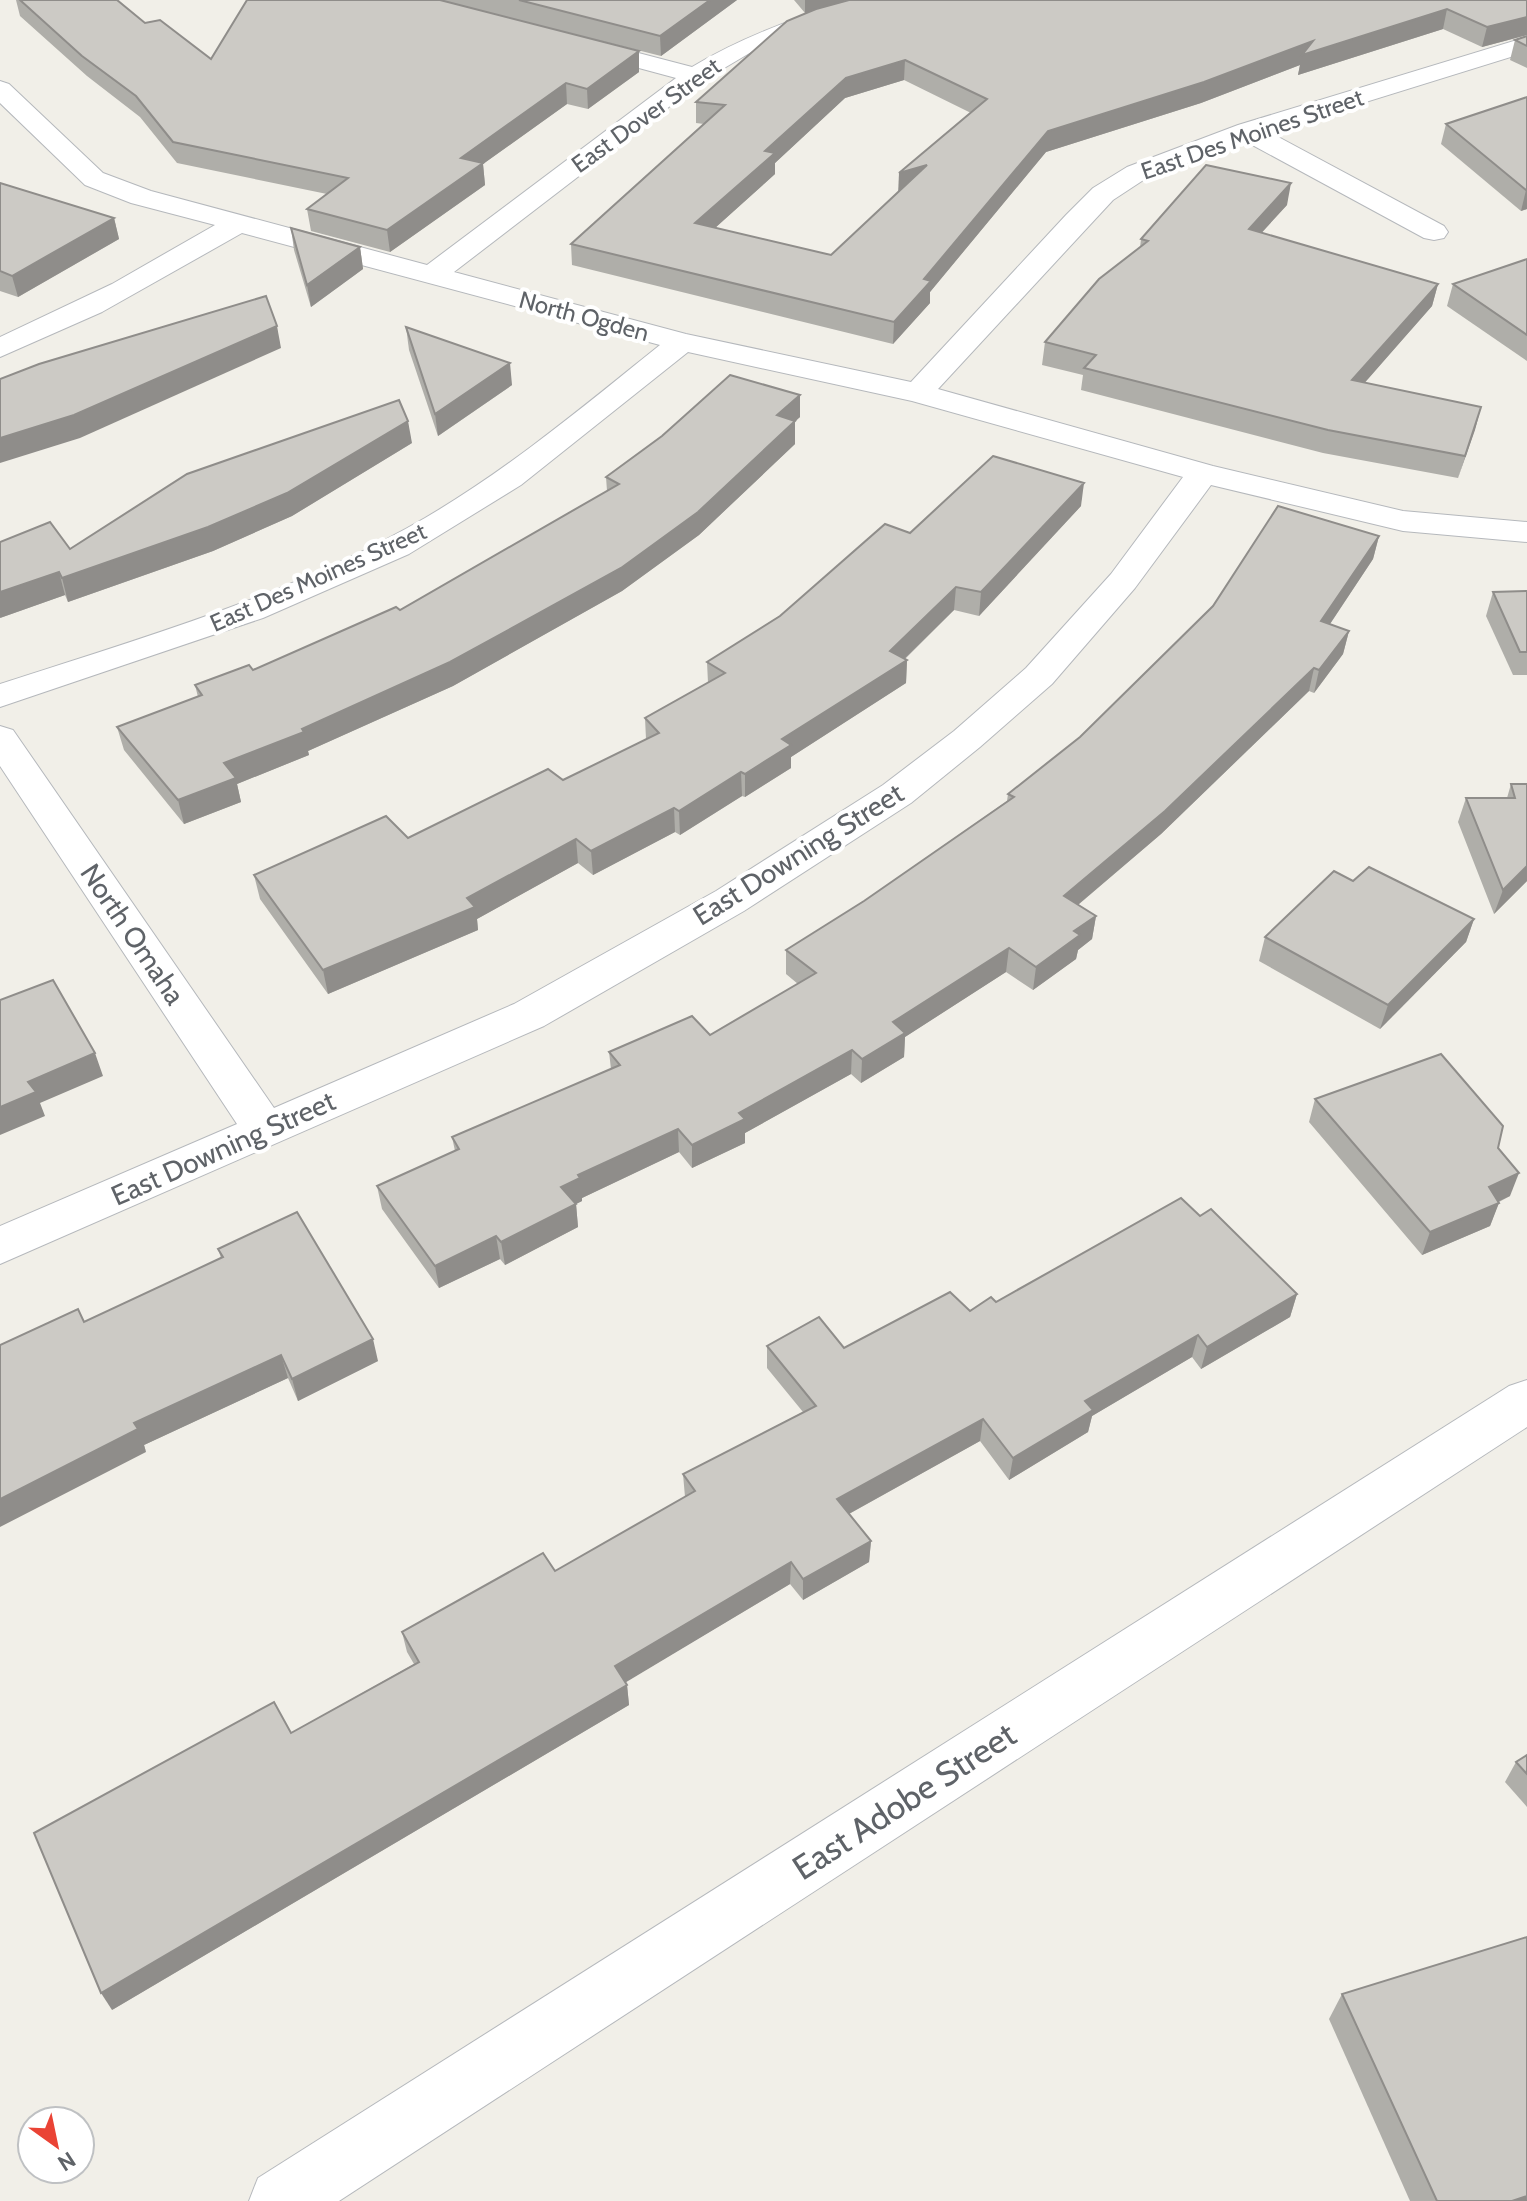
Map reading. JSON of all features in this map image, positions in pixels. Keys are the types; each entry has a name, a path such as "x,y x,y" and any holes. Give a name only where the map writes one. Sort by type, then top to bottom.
{"street":[{"name":"East Dover Street","path":"432,275 695,75 744,46 807,21 883,0"},
{"path":"562,40 695,75"},
{"name":"East Des Moines Street","path":"918,393 1103,194 1136,173 1247,131 1527,44"},
{"name":"North Ogden","path":"6,102 94,179 141,197 682,342 918,393 1203,473"},
{"path":"1247,131 1434,232"},
{"path":"0,348 51,328 135,286 239,223"},
{"name":"East Des Moines Street","path":"0,696 224,623 399,546 526,468 682,342"},
{"path":"1203,473 1403,521 1527,532"},
{"name":"East Downing Street","path":"0,1246 529,1015 730,901 897,794 967,739 1039,676 1123,581 1203,473"},
{"name":"North Omaha","path":"0,738 265,1130"},
{"name":"East Adobe Street","path":"281,2201 1527,1401"}],"building":[{"path":"20,0 117,0 145,23 160,20 211,59 247,0 440,0 639,51 587,89 566,83 461,158 483,163 387,230 307,209 348,178 173,142 136,96 82,56"},
{"path":"519,0 710,0 660,36"},
{"path":"849,0 1527,0 1527,17 1487,27 1447,9 1302,55 1313,41 1204,82 1048,131 924,279 931,281 894,322 571,244 725,105 696,102 787,21","holes":["905,60 987,99 899,173 927,165 831,255 695,223 775,153 765,151 846,78"]},
{"path":"1527,36 1527,46 1515,40"},
{"path":"1527,97 1527,190 1526,190 1446,124"},
{"path":"1206,165 1291,183 1249,229 1438,284 1352,380 1481,407 1465,456 1328,430 1084,368 1096,355 1045,342 1099,279 1148,241 1141,239"},
{"path":"0,183 114,218 12,276 0,271"},
{"path":"291,228 360,247 307,285"},
{"path":"1527,259 1527,335 1453,284"},
{"path":"266,296 277,326 74,415 0,438 0,379 39,364"},
{"path":"406,327 510,363 435,414"},
{"path":"730,375 800,395 777,415 795,421 698,512 621,568 450,662 302,729 304,732 224,763 236,778 178,800 117,727 202,695 195,685 249,665 253,670 396,607 400,610 619,484 606,477 662,436"},
{"path":"399,400 408,421 287,493 208,527 62,578 59,572 0,592 0,542 50,522 70,549 187,474"},
{"path":"993,456 1084,483 981,592 956,587 890,651 907,660 782,739 791,745 745,774 741,772 679,811 674,808 591,851 576,839 467,898 475,907 323,970 254,875 386,816 408,838 548,769 563,780 659,733 645,718 725,673 707,662 780,616 885,524 910,533"},
{"path":"1278,506 1379,536 1321,621 1349,631 1319,670 1314,668 1165,811 1064,896 1096,916 1074,931 1080,935 1036,967 1009,948 893,1022 905,1033 862,1059 852,1050 739,1113 745,1119 692,1145 678,1129 578,1175 580,1178 561,1187 576,1204 501,1242 496,1236 435,1266 377,1186 459,1149 452,1137 620,1065 609,1052 692,1016 710,1035 816,973 786,950 864,901 1014,797 1008,794 1080,737 1213,606"},
{"path":"1527,591 1527,652 1520,652 1493,592"},
{"path":"1511,784 1527,784 1527,866 1503,890 1466,798 1515,798"},
{"path":"1369,867 1474,919 1388,1005 1265,937 1334,871 1353,881"},
{"path":"53,980 95,1053 28,1082 36,1092 0,1107 0,1000"},
{"path":"1441,1054 1503,1126 1498,1148 1519,1173 1489,1187 1499,1203 1430,1232 1315,1099"},
{"path":"1181,1198 1200,1216 1211,1209 1297,1294 1207,1347 1198,1335 1085,1401 1093,1410 1013,1458 983,1419 837,1499 871,1541 803,1579 791,1562 615,1666 627,1685 101,1993 34,1833 274,1702 291,1733 419,1662 402,1632 543,1553 555,1571 695,1491 683,1474 816,1406 767,1346 819,1317 844,1348 950,1292 970,1311 991,1297 996,1302"},
{"path":"297,1212 373,1339 292,1379 281,1355 134,1423 138,1429 0,1499 0,1345 78,1309 84,1322 223,1257 218,1249"},
{"path":"1527,1755 1527,1774 1516,1762"},
{"path":"1527,1937 1527,2196 1512,2201 1437,2201 1342,1994"}]}
